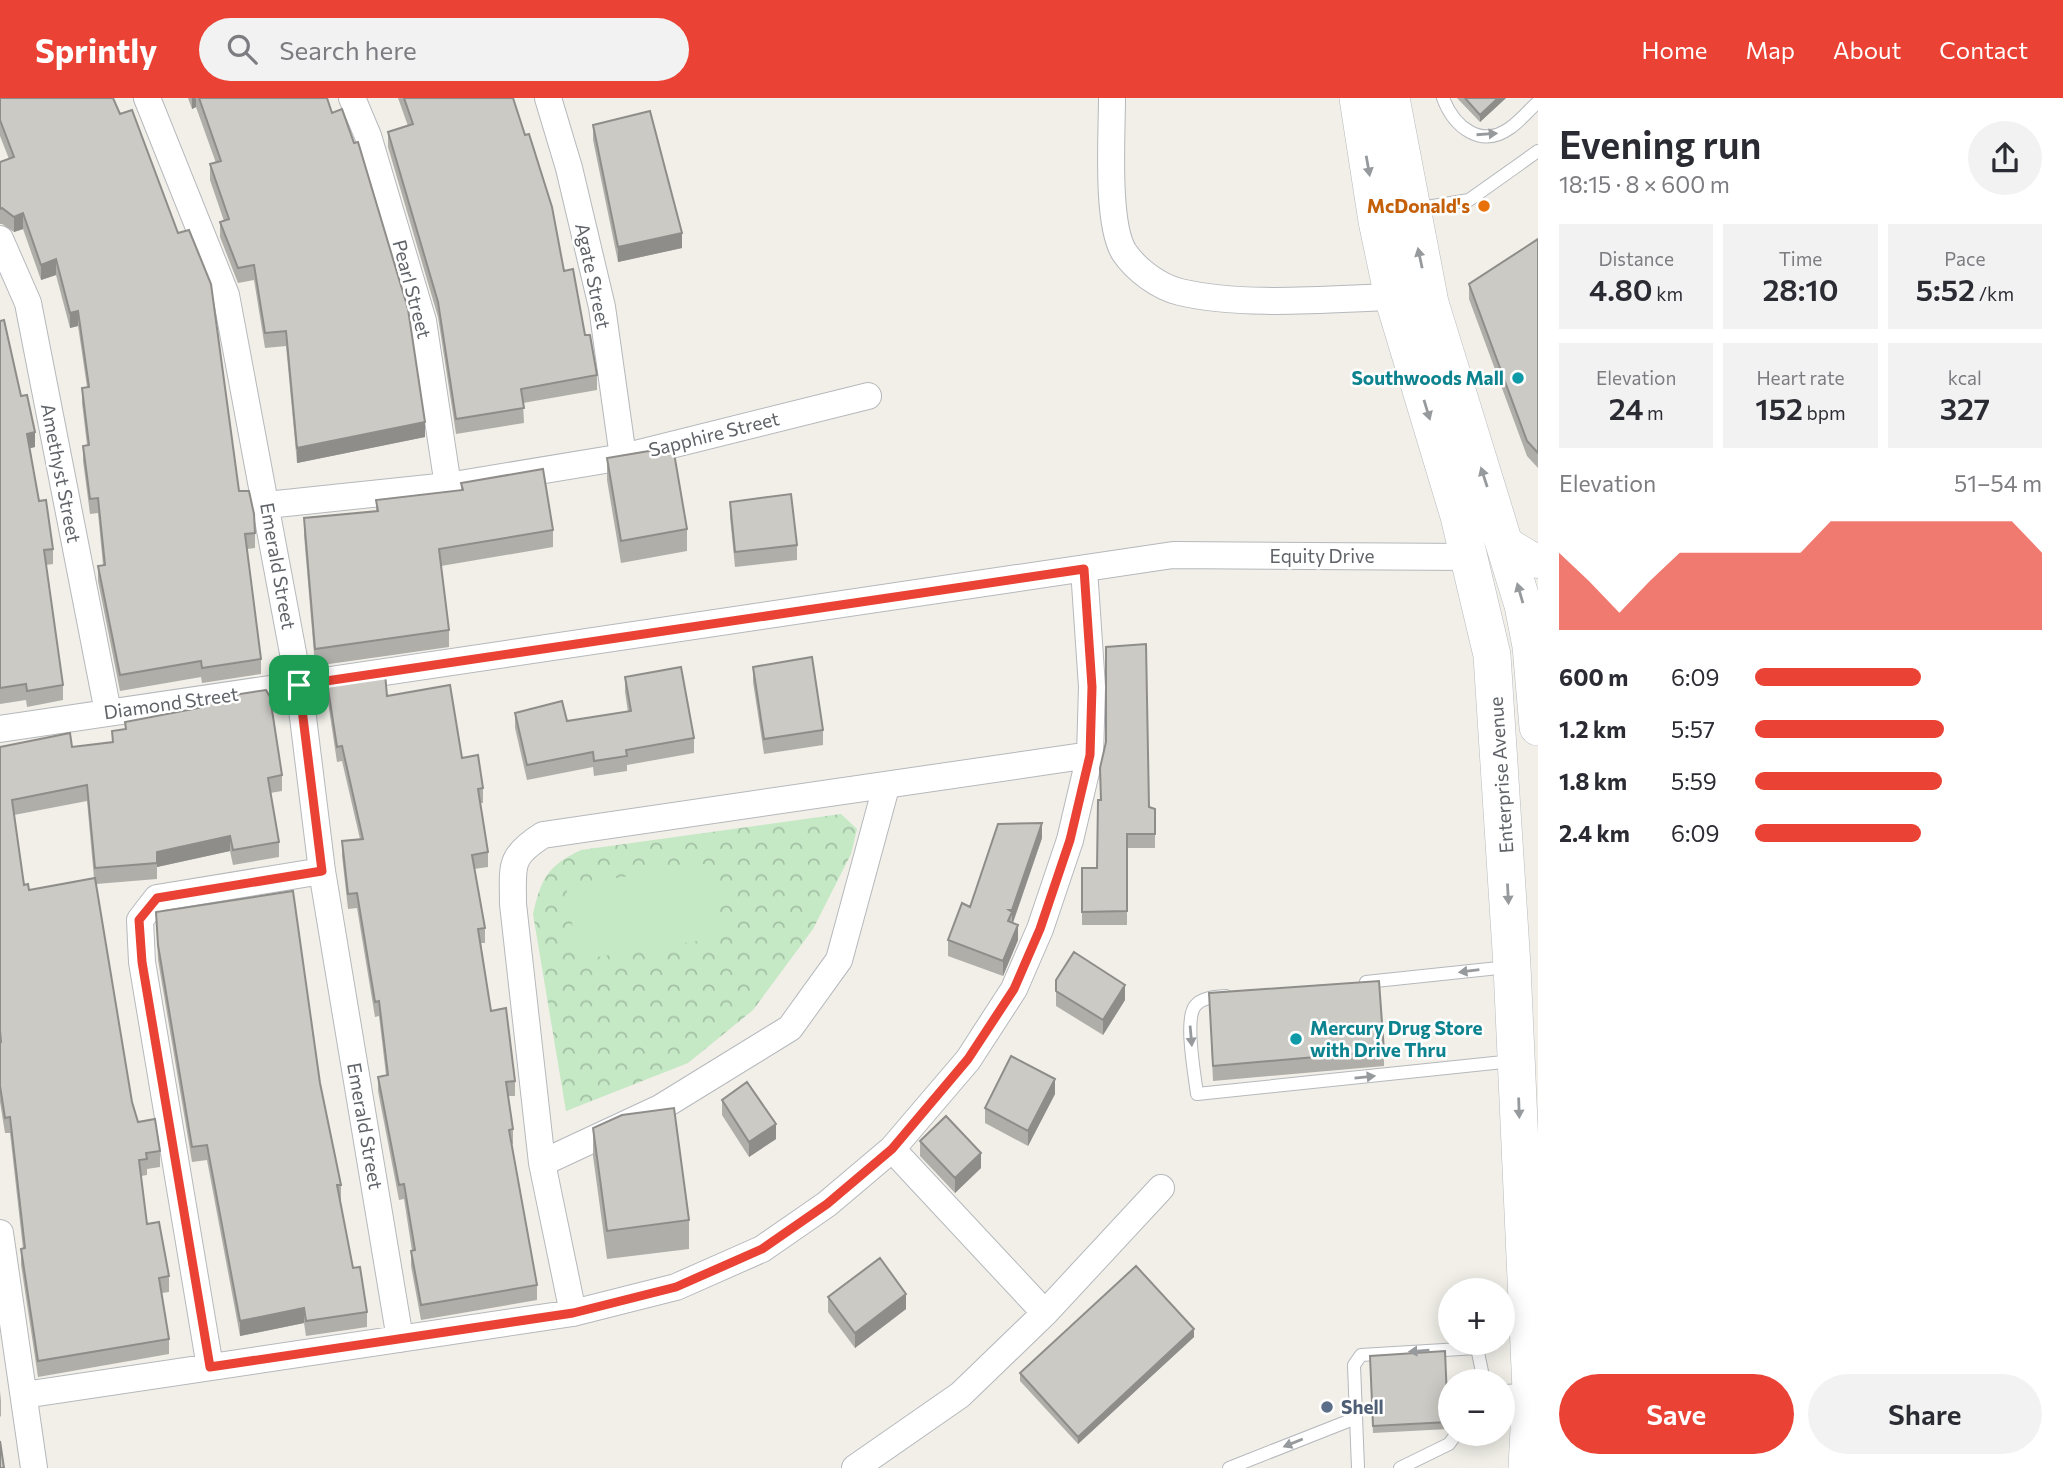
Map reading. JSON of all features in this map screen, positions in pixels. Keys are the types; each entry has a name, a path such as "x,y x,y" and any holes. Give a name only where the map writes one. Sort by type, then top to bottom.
{"main road":[{"name":"Enterprise Avenue","path":"1358,98 1377,221 1393,297 1471,557 1492,654 1517,1060 1517,1390 1527,1468"},
{"name":"Enterprise Avenue","path":"1391,98 1410,210 1430,303 1535,645 1538,727"}],"street":[{"name":"Emerald Street","path":"147,98 226,295 299,685 322,871 400,1339"},
{"name":"Pearl Street","path":"352,98 368,136 423,321 448,486"},
{"name":"Agate Street","path":"548,98 602,307 623,457"},
{"path":"1112,98 1115,216 1123,250 1147,276 1178,292 1254,299 1393,297"},
{"name":"Amethyst Street","path":"0,239 28,303 108,712"},
{"name":"Sapphire Street","path":"267,505 448,486 623,457 868,396"},
{"path":"1505,542 1538,562"},
{"name":"Diamond Street","path":"0,729 1172,555"},
{"name":"Equity Drive","path":"1172,555 1471,557"},
{"path":"24,1395 573,1313 676,1287 762,1249 827,1204 892,1149 968,1059 1014,989 1040,929 1070,840 1090,755 1092,687 1084,569"},
{"path":"1492,654 1535,645"},
{"path":"573,1313 542,1163 513,904 513,869 520,850 543,835 886,787 1090,755"},
{"path":"542,1163 660,1108 790,1028 839,960 886,787"},
{"path":"210,1367 142,962 139,920 157,898 322,871"},
{"path":"892,1149 1045,1313"},
{"path":"855,1468 960,1395 1045,1313 1161,1188"},
{"path":"0,1233 34,1468"}],"lane":[{"path":"1443,98 1460,126 1472,135 1490,137 1510,129 1538,102"},
{"path":"1410,210 1469,201 1538,151"},
{"path":"1357,983 1512,966"},
{"path":"1235,996 1208,998 1195,1005 1190,1018 1197,1094 1517,1060"},
{"path":"1358,1468 1354,1365 1361,1355 1478,1348 1482,1369"},
{"path":"1229,1468 1356,1418"},
{"path":"1399,1468 1445,1446"}],"green space":[{"path":"841,814 857,829 851,854 813,929 753,1010 688,1063 566,1111 533,914 539,891 553,868 581,850"},
{"path":"711,863 723,937 578,960 566,886"}],"building":[{"path":"0,98 113,98 120,114 132,110 178,233 189,230 211,284 239,491 249,491 254,514 255,533 245,534 261,659 202,668 201,661 120,675 98,566 105,565 98,498 90,499 83,446 89,445 82,388 89,387 78,311 70,313 56,259 41,265 23,213 14,217 0,209 0,162 14,157 0,120"},
{"path":"199,98 327,98 332,113 342,109 354,143 358,142 408,309 425,422 297,448 286,331 265,333 254,265 238,268 220,222 229,219 210,164 221,161"},
{"path":"404,98 513,98 525,135 529,134 552,207 564,271 573,269 585,335 590,335 597,375 521,389 524,408 456,419 438,302 388,132 413,124"},
{"path":"1465,98 1498,98 1480,115"},
{"path":"650,111 682,233 618,247 593,125"},
{"name":"Southwoods Mall","path":"1538,239 1538,453 1527,441 1469,284"},
{"path":"4,320 21,396 27,395 35,432 27,434 39,501 46,500 53,549 44,550 63,685 27,691 26,684 0,688 0,321"},
{"path":"673,447 687,529 621,541 607,458"},
{"path":"543,469 553,530 439,549 449,630 315,649 304,518 378,511 376,500 463,490 461,483"},
{"path":"791,494 797,545 735,552 730,502"},
{"path":"1146,644 1149,807 1155,809 1155,834 1127,834 1127,911 1082,912 1082,868 1097,868 1100,768 1106,742 1106,647"},
{"path":"812,657 823,730 764,739 753,667"},
{"path":"681,667 694,738 626,750 627,756 594,761 593,752 527,765 515,713 562,701 567,721 631,711 625,677"},
{"path":"385,673 387,696 450,685 462,758 478,755 483,788 478,789 488,852 472,855 485,928 478,929 491,1011 506,1008 515,1081 506,1082 513,1129 509,1130 537,1285 421,1305 411,1251 415,1250 404,1184 399,1185 378,1077 388,1075 379,1001 375,1002 357,893 348,894 342,841 363,839 342,746 337,747 327,682"},
{"path":"266,690 270,697 282,775 268,778 279,842 233,850 230,836 157,852 157,863 95,868 87,785 12,800 24,885 28,884 29,890 95,878 132,1102 138,1122 155,1119 160,1151 146,1153 147,1159 139,1160 147,1224 159,1222 169,1276 159,1278 169,1339 38,1361 21,1249 25,1248 10,1117 5,1118 0,1086 0,747 70,733 72,747 113,742 112,731 126,729 125,722 209,706 208,699"},
{"path":"1042,823 1012,910 1009,910 1012,912 1008,921 1018,925 1003,961 948,940 962,903 970,907 998,824"},
{"path":"293,891 320,1083 341,1185 337,1185 353,1268 360,1267 367,1312 306,1321 304,1308 240,1321 207,1145 192,1147 158,945 156,912"},
{"path":"1074,952 1125,985 1103,1020 1056,991 1056,980"},
{"name":"Mercury Drug Store with Drive Thru","path":"1379,981 1384,1051 1213,1066 1209,993"},
{"path":"1011,1056 1055,1079 1028,1131 985,1108"},
{"path":"747,1082 776,1124 749,1142 722,1100"},
{"path":"674,1108 689,1220 607,1231 593,1128 622,1115"},
{"path":"946,1116 981,1153 955,1178 920,1141"},
{"path":"880,1258 906,1294 855,1333 828,1297"},
{"path":"1136,1266 1194,1329 1078,1437 1020,1373"},
{"path":"1438,1351 1438,1355 1445,1355 1446,1369 1438,1369 1438,1423 1373,1426 1370,1356"},
{"path":"0,1441 4,1468 0,1468"}],"place":[{"name":"McDonald's","path":"1484,206"},
{"name":"Southwoods Mall","path":"1518,378"},
{"name":"Mercury Drug Store with Drive Thru","path":"1296,1039"},
{"name":"Shell","path":"1327,1407"}],"route":[{"path":"1084,569 1092,687 1090,755 1070,840 1040,929 1014,989 968,1059 892,1149 827,1204 762,1249 676,1287 573,1313 210,1367 142,962 139,920 157,898 322,871 299,685 1084,569"}]}
